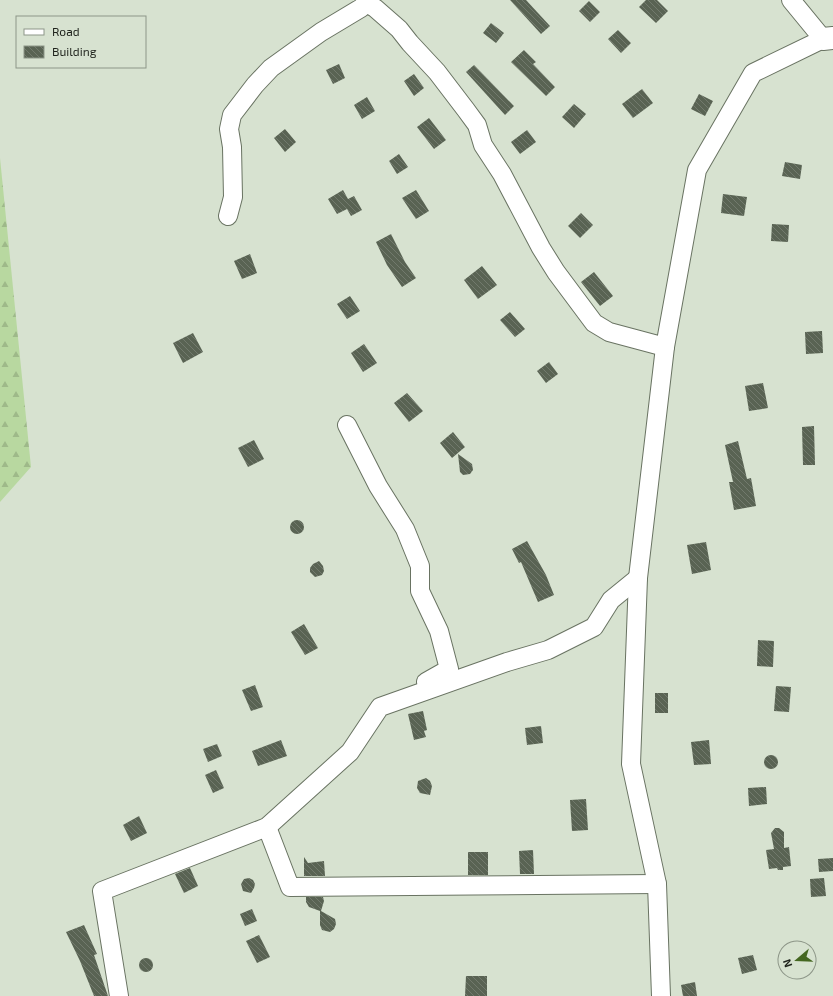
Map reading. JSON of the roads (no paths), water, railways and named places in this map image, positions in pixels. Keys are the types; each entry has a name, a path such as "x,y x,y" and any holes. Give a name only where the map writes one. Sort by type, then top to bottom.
{"street":[{"path":"660,996 658,884 631,764 638,578 665,347 697,170 753,73 828,38 791,0"},
{"path":"228,216 233,197 232,147 229,129 232,115 255,85 271,68 309,40 361,8 368,2 399,29 437,72 477,125 483,145 502,174 538,243 556,272 594,323 609,332 665,347"},
{"path":"119,996 102,891 267,827 350,752 380,708 449,669 439,631 420,591 420,566 405,529 378,486 347,426"},
{"path":"380,708 507,662 548,650 594,627 611,600 638,578"},
{"path":"267,827 290,887 658,884"}]}
